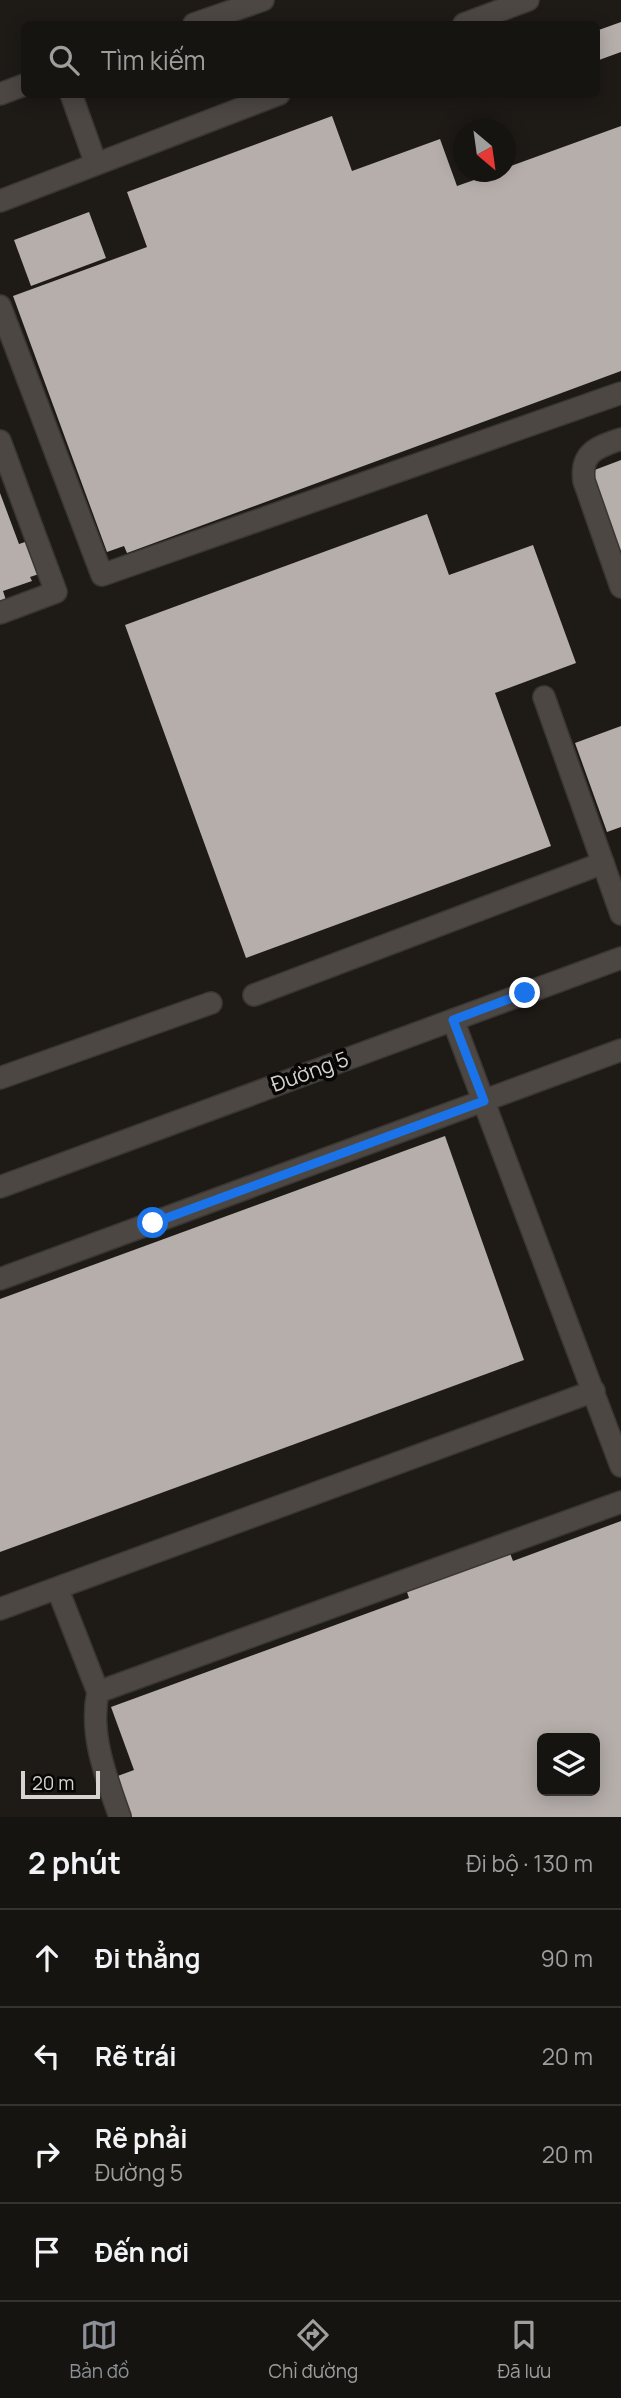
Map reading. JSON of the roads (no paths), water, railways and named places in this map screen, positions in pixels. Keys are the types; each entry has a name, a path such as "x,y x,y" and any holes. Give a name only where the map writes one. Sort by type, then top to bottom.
{"street":[{"path":"203,21 263,0"},
{"path":"472,21 528,0"},
{"path":"0,94 21,86"},
{"path":"72,98 96,164"},
{"path":"0,201 269,98"},
{"path":"0,306 102,575 621,393"},
{"path":"621,439 596,448 588,455 582,469 621,587"},
{"path":"0,441 56,593 0,613"},
{"path":"544,697 621,914"},
{"path":"254,995 603,863"},
{"name":"Đường 5","path":"0,1187 621,958"},
{"path":"0,1078 211,1003"},
{"path":"453,1020 621,1466"},
{"path":"0,1279 621,1050"},
{"path":"0,1609 58,1590 594,1391"},
{"path":"98,1692 621,1502"},
{"path":"58,1590 98,1692 94,1708 95,1726 103,1768 120,1817"}]}
